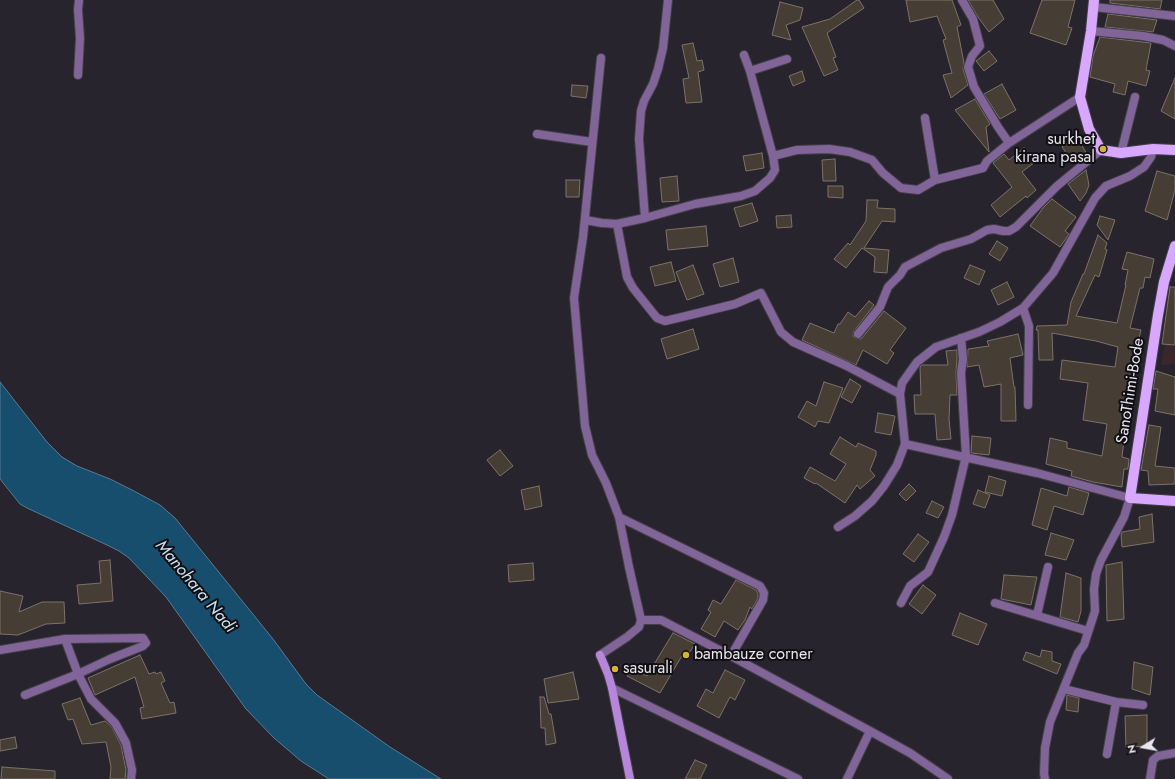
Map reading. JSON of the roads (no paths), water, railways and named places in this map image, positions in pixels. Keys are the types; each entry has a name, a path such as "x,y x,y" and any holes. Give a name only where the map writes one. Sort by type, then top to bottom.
{"main road":[{"path":"1094,4 1080,97 1089,129 1101,150 1121,153 1153,149 1175,150"},
{"name":"SanoThimi-Bode","path":"1130,498 1162,288 1175,246"},
{"path":"1130,498 1175,501"}],"street":[{"path":"78,75 80,38 78,10 79,0"},
{"path":"645,218 639,139 641,111 644,101 653,84 662,55 668,0"},
{"path":"962,0 973,19 980,46 972,56 968,67 974,87 1009,144"},
{"path":"1094,4 1175,16"},
{"path":"1091,31 1143,36 1163,40 1175,46"},
{"path":"585,220 602,224 618,224 645,218 694,204 741,196 755,191 770,178 774,170 773,156 750,71 744,55"},
{"path":"601,58 585,220 574,298 585,426 592,455 606,483 619,516 628,567 641,620 639,627 600,655 612,688 630,779"},
{"path":"750,71 787,59"},
{"path":"773,156 798,150 828,149 850,152 872,160 882,173 901,188 918,190 935,180 983,168 987,161 1009,144 1080,97"},
{"path":"1121,153 1135,97"},
{"path":"925,118 935,180"},
{"path":"537,134 592,142"},
{"path":"838,527 855,516 872,501 884,486 897,465 905,444 900,394 902,383 910,370 921,358 936,347 1000,322 1023,308 1053,273 1095,198 1106,186 1130,176 1144,167 1151,157 1153,149"},
{"path":"858,334 880,307 888,288 905,267 941,248 971,239 986,230 994,229 1009,231 1016,227 1058,186 1101,150"},
{"path":"618,224 627,277 633,288 657,318 665,321 682,317 735,304 761,293 781,332 793,342 846,366 900,394"},
{"path":"1023,308 1029,326 1028,405"},
{"path":"901,603 910,586 928,572 944,537 952,514 966,456 961,373 963,359 961,338"},
{"path":"905,444 966,456 1037,473 1130,498 1124,516 1101,560 1096,574 1094,589 1095,611 1084,645 1078,653 1050,722 1045,748 1045,779"},
{"path":"619,516 760,586 764,593 763,600 731,656"},
{"path":"1037,615 1048,567"},
{"path":"995,603 1088,631"},
{"path":"641,620 661,620 731,656 910,753 948,779"},
{"path":"0,650 65,639 143,638 146,643 143,646 26,695"},
{"path":"65,639 78,674 91,698 115,724 124,737 132,770 131,779"},
{"path":"612,688 798,779"},
{"path":"1064,689 1116,702 1143,705"},
{"path":"1107,754 1116,702"},
{"path":"847,779 870,732"},
{"path":"1150,779 1153,760 1158,756 1175,753"}],"water":[{"name":"Manohara Nadi","path":"0,382 47,442 62,457 77,466 110,479 160,505 175,518 273,639 306,684 317,695 390,747 441,779 329,779 301,761 274,738 246,709 166,597 129,558 107,545 20,504 0,479"}],"place":[{"name":"surkhet kirana pasal","path":"1103,149"},
{"name":"bambauze corner","path":"686,655"},
{"name":"sasurali","path":"615,669"}]}
